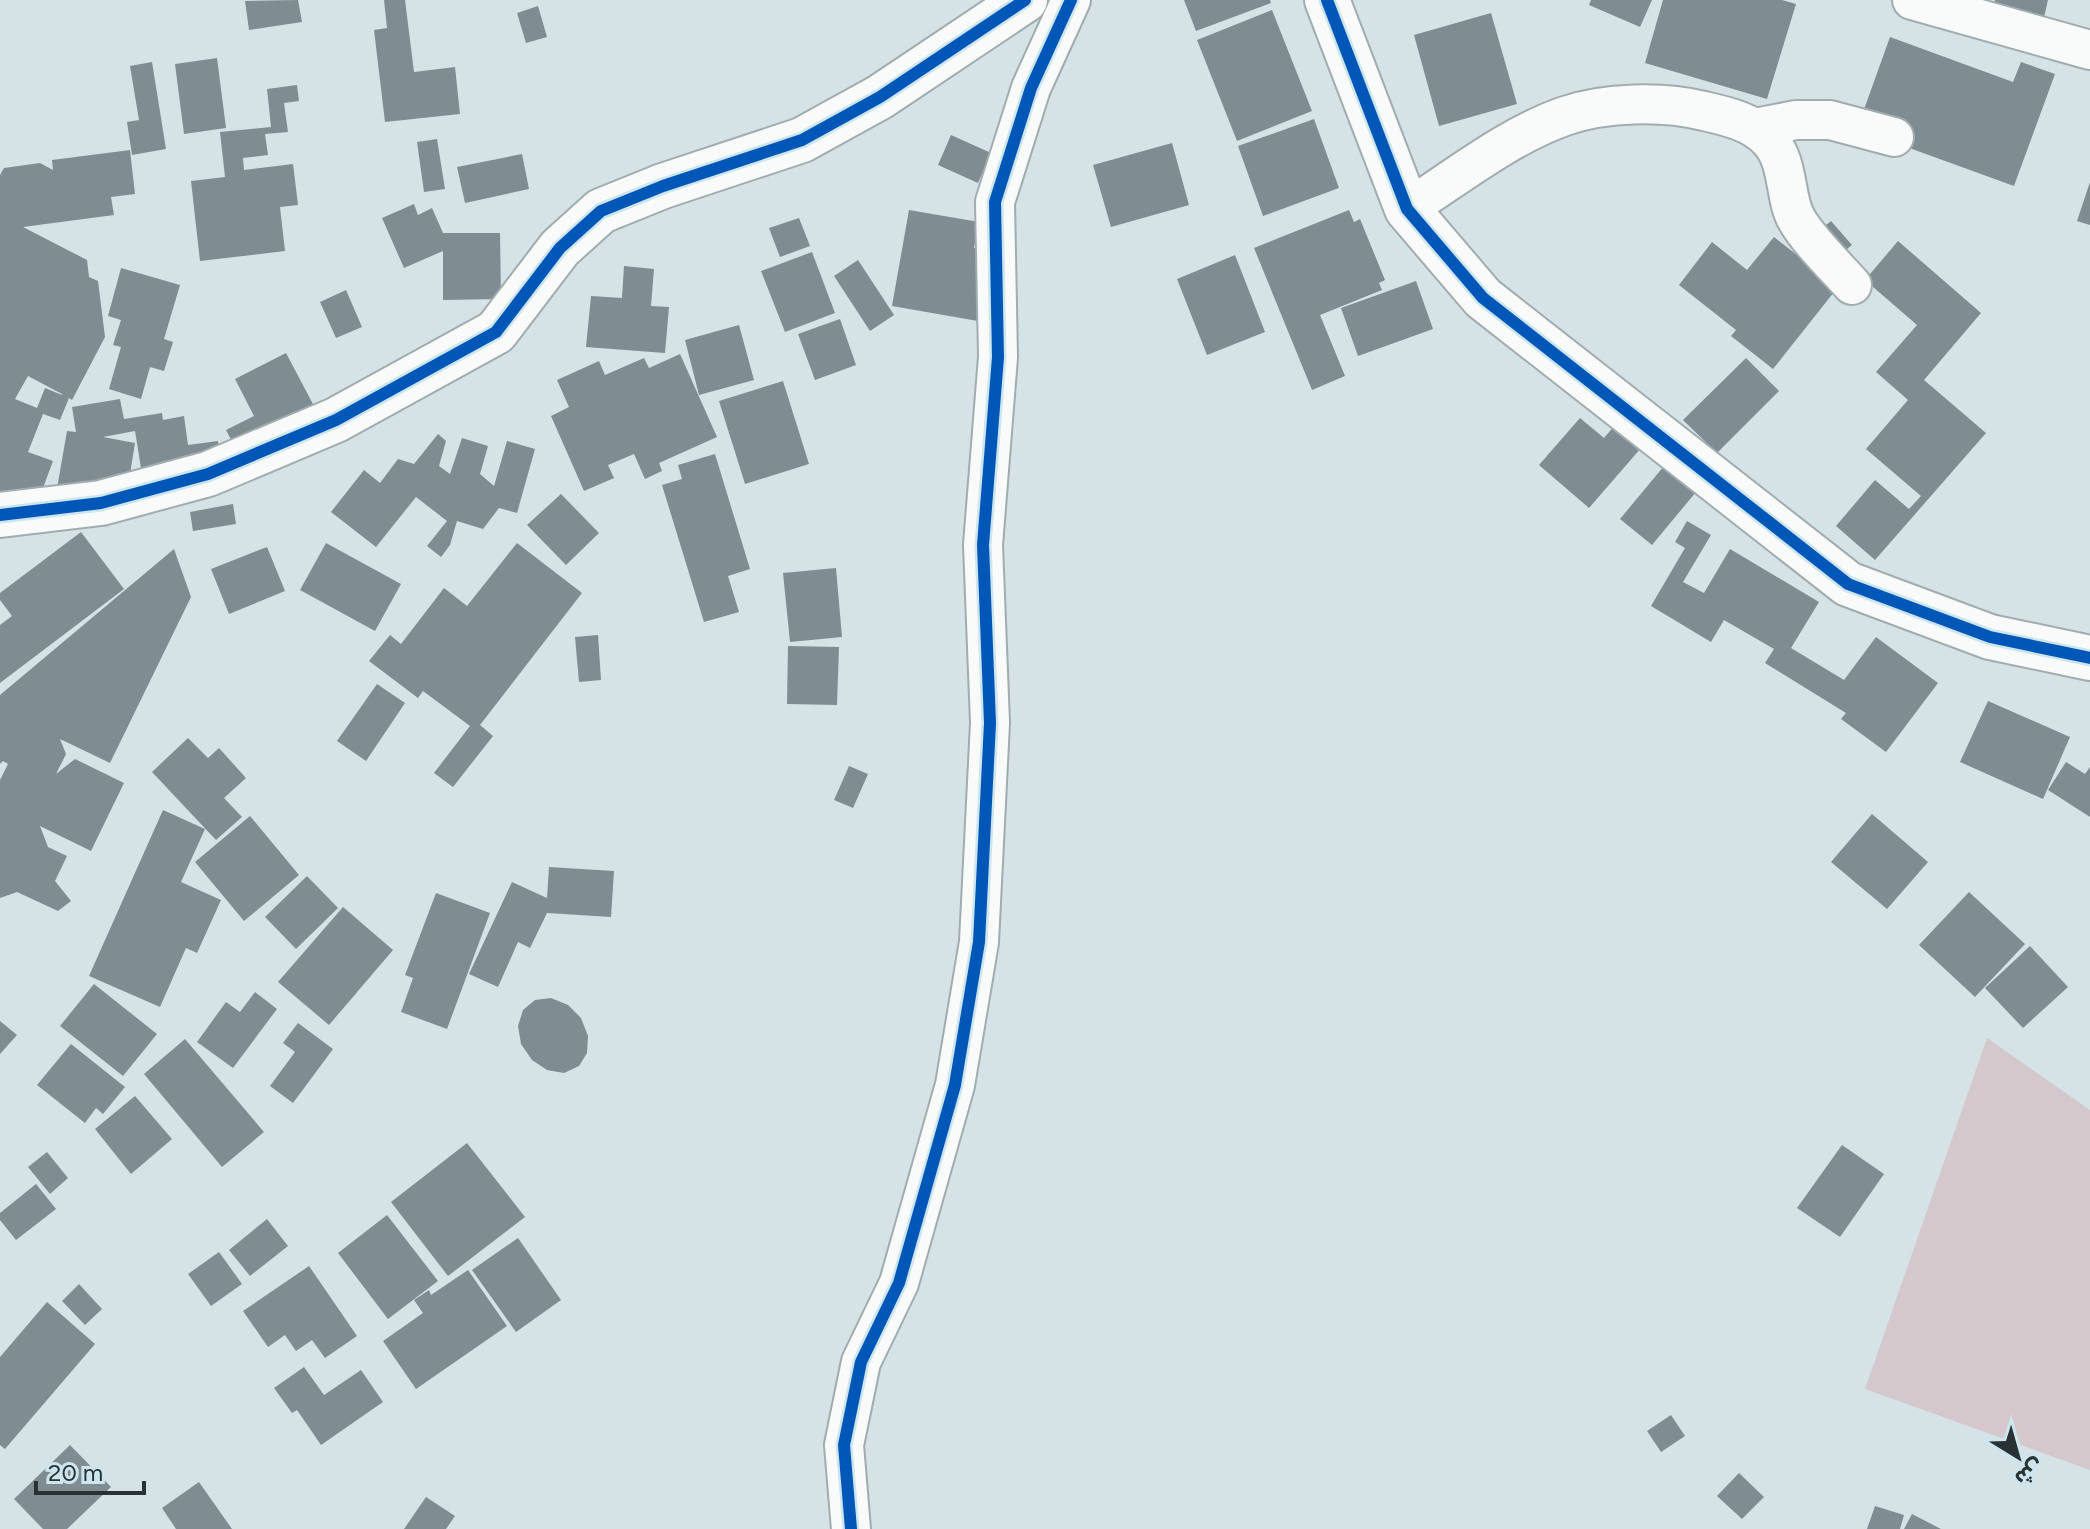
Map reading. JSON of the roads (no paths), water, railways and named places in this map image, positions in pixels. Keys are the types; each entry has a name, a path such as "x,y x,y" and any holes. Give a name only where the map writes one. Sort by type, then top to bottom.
{"street":[{"path":"0,515 101,503 208,474 336,420 496,332 560,248 601,211 663,186 802,140 880,97 1025,0"},
{"path":"851,1529 844,1445 861,1362 899,1283 951,1100 979,942 990,723 983,545 998,357 995,202 1031,88 1071,0"},
{"path":"1327,0 1407,209 1483,298 1848,584 1990,637 2090,658"},
{"path":"1912,0 2090,50"},
{"path":"1407,209 1518,138 1566,116 1617,107 1676,105 1727,116 1755,128 1771,142 1782,164 1795,219 1852,285"},
{"path":"1755,128 1796,120 1830,120 1894,137"}]}
